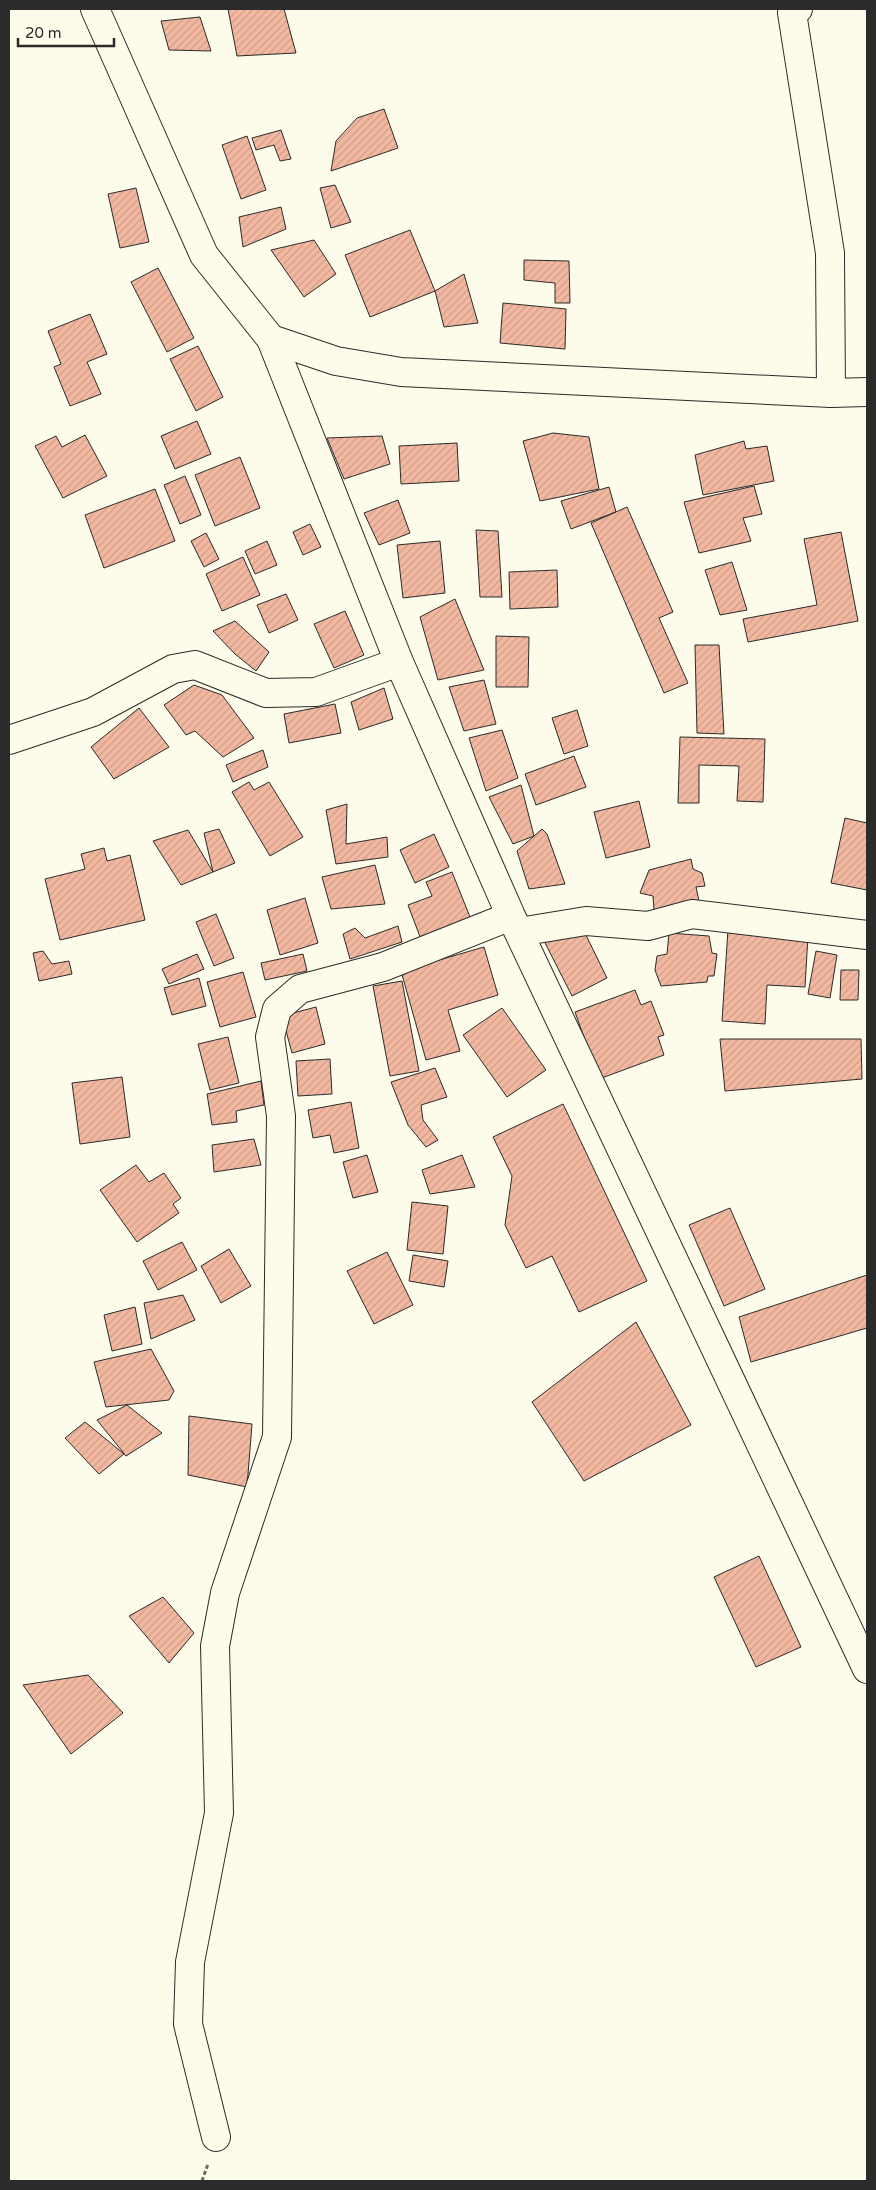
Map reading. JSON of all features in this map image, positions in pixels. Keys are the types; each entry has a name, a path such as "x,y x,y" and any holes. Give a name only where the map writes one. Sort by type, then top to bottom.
{"street":[{"path":"95,9 204,255 271,339 399,662 515,924 867,1669"},
{"path":"798,9 792,14 830,253 831,393"},
{"path":"271,339 336,361 402,372 831,393 867,392"},
{"path":"9,740 93,712 173,669 196,665 266,693 316,692 399,662"},
{"path":"216,2137 188,2024 190,1962 219,1813 215,1646 225,1593 277,1436 281,1116 270,1037 277,1009 300,989 383,967 515,924 586,921 648,926 692,914 867,935"}],"building":[{"path":"228,9 284,9 296,53 237,56"},
{"path":"200,17 211,51 169,50 161,21"},
{"path":"384,109 398,148 331,171 336,141 357,118"},
{"path":"281,130 291,159 280,161 274,145 256,150 252,138"},
{"path":"247,136 266,190 241,199 222,145"},
{"path":"335,185 351,222 331,228 320,188"},
{"path":"136,188 149,242 120,248 108,194"},
{"path":"281,207 286,229 243,247 239,217"},
{"path":"410,230 435,291 370,317 345,255"},
{"path":"314,240 336,274 304,297 271,250"},
{"path":"524,260 569,261 570,303 555,303 555,283 524,280"},
{"path":"158,268 194,338 167,352 131,282"},
{"path":"464,274 478,323 444,327 435,291"},
{"path":"503,303 566,309 565,349 500,343"},
{"path":"90,314 107,354 87,362 101,394 70,406 54,367 61,364 48,331"},
{"path":"198,346 223,397 196,411 170,359"},
{"path":"197,421 211,454 175,469 161,436"},
{"path":"553,433 589,437 599,489 540,501 523,441"},
{"path":"85,435 107,476 63,498 35,446 56,436 62,447"},
{"path":"382,436 390,464 344,479 327,438"},
{"path":"744,441 746,449 767,446 774,481 703,495 695,455"},
{"path":"457,443 459,481 401,484 399,446"},
{"path":"240,457 260,508 215,526 195,475"},
{"path":"185,476 201,515 180,524 164,485"},
{"path":"754,486 762,514 743,518 751,541 699,553 684,502"},
{"path":"609,487 616,512 571,529 561,501"},
{"path":"155,489 175,541 104,568 85,515"},
{"path":"398,500 410,533 379,545 364,513"},
{"path":"627,507 673,612 659,618 688,683 664,693 591,523"},
{"path":"310,524 321,547 303,555 293,532"},
{"path":"476,530 498,531 502,597 480,597"},
{"path":"841,532 858,621 748,642 743,619 817,605 804,539"},
{"path":"206,533 219,559 204,567 191,541"},
{"path":"267,541 277,565 255,574 245,551"},
{"path":"440,541 445,593 403,598 397,545"},
{"path":"243,557 260,595 222,611 206,574"},
{"path":"732,562 747,610 720,615 705,570"},
{"path":"557,570 558,607 510,609 509,572"},
{"path":"286,594 298,620 269,633 257,605"},
{"path":"455,599 484,670 438,680 420,617"},
{"path":"345,611 364,655 334,668 314,624"},
{"path":"235,621 269,652 256,671 235,654 213,631"},
{"path":"496,636 529,637 528,687 496,687"},
{"path":"695,645 719,645 724,734 697,733"},
{"path":"484,680 496,724 464,731 449,687"},
{"path":"194,685 222,695 254,738 223,757 195,731 186,735 164,705"},
{"path":"384,688 393,719 359,730 351,702"},
{"path":"335,704 341,733 289,743 284,714"},
{"path":"139,708 169,747 114,779 91,747"},
{"path":"577,710 588,746 564,754 552,718"},
{"path":"502,730 518,778 486,791 469,738"},
{"path":"680,737 765,739 763,802 737,801 739,766 699,765 699,803 678,803"},
{"path":"263,750 268,767 233,782 226,765"},
{"path":"574,756 586,787 536,805 525,774"},
{"path":"249,782 254,790 269,782 303,837 270,856 232,792"},
{"path":"521,785 534,836 513,844 489,797"},
{"path":"639,801 650,847 606,858 594,812"},
{"path":"347,804 346,844 387,837 388,857 336,864 326,810"},
{"path":"845,818 867,823 867,890 831,883"},
{"path":"219,829 235,863 213,872 204,833"},
{"path":"542,829 547,834 565,884 529,889 517,851"},
{"path":"188,830 213,872 181,885 153,841"},
{"path":"434,834 449,867 415,883 400,850"},
{"path":"104,848 107,861 130,855 145,920 60,940 45,879 85,869 81,854"},
{"path":"691,859 693,869 702,873 705,886 696,887 699,901 654,910 653,896 640,893 649,870"},
{"path":"375,865 385,904 331,909 322,877"},
{"path":"452,872 472,922 422,942 408,905 432,896 426,882"},
{"path":"305,898 318,943 280,955 267,910"},
{"path":"216,914 234,958 214,966 196,922"},
{"path":"398,926 402,942 350,959 343,934 355,928 365,938"},
{"path":"583,929 607,978 572,996 540,933"},
{"path":"728,929 808,935 805,987 767,985 765,1024 722,1021"},
{"path":"669,933 709,936 712,953 717,954 714,976 708,976 707,982 661,986 655,970 657,956 667,954"},
{"path":"484,947 498,995 448,1010 460,1051 426,1060 401,971"},
{"path":"43,951 52,964 69,961 72,974 39,981 33,953"},
{"path":"816,951 837,955 830,998 808,994"},
{"path":"197,954 204,969 169,984 162,969"},
{"path":"303,954 307,971 265,980 261,963"},
{"path":"841,970 859,970 858,1000 840,1000"},
{"path":"243,972 256,1017 220,1027 207,982"},
{"path":"199,978 206,1006 172,1015 164,988"},
{"path":"402,981 419,1071 390,1076 373,986"},
{"path":"635,990 641,1005 651,1001 664,1035 658,1037 664,1055 599,1079 575,1012"},
{"path":"316,1007 325,1044 292,1053 282,1016"},
{"path":"502,1008 546,1070 507,1097 463,1035"},
{"path":"228,1037 239,1083 210,1090 198,1044"},
{"path":"720,1039 861,1039 862,1079 725,1091"},
{"path":"330,1059 332,1094 298,1096 296,1061"},
{"path":"435,1068 447,1097 421,1105 423,1120 438,1140 426,1147 408,1125 391,1082"},
{"path":"122,1077 130,1137 80,1144 72,1083"},
{"path":"261,1081 264,1105 236,1111 237,1122 212,1125 207,1094"},
{"path":"351,1102 359,1148 334,1153 330,1135 313,1138 308,1110"},
{"path":"563,1104 647,1281 579,1312 552,1256 526,1268 505,1225 512,1176 493,1137"},
{"path":"254,1139 261,1165 214,1172 212,1145"},
{"path":"367,1155 378,1192 353,1198 343,1162"},
{"path":"462,1155 475,1187 430,1194 422,1170"},
{"path":"136,1165 149,1182 164,1173 181,1198 173,1204 179,1213 137,1242 100,1190"},
{"path":"412,1202 448,1206 443,1254 407,1250"},
{"path":"730,1208 765,1289 724,1306 689,1225"},
{"path":"182,1242 197,1270 158,1290 143,1261"},
{"path":"229,1249 251,1286 221,1303 201,1266"},
{"path":"387,1252 413,1305 374,1324 347,1271"},
{"path":"413,1255 448,1261 444,1287 409,1281"},
{"path":"867,1275 867,1328 751,1362 739,1317"},
{"path":"183,1295 195,1320 151,1339 144,1303"},
{"path":"135,1307 142,1344 112,1351 104,1315"},
{"path":"636,1322 691,1425 584,1481 532,1402"},
{"path":"151,1349 174,1391 169,1400 106,1407 94,1362"},
{"path":"127,1405 162,1433 126,1456 97,1420"},
{"path":"189,1416 252,1424 247,1487 188,1475"},
{"path":"85,1422 124,1454 99,1474 65,1438"},
{"path":"759,1556 801,1647 756,1667 714,1577"},
{"path":"163,1597 194,1633 169,1663 129,1616"},
{"path":"88,1675 123,1713 71,1754 23,1685"}]}
